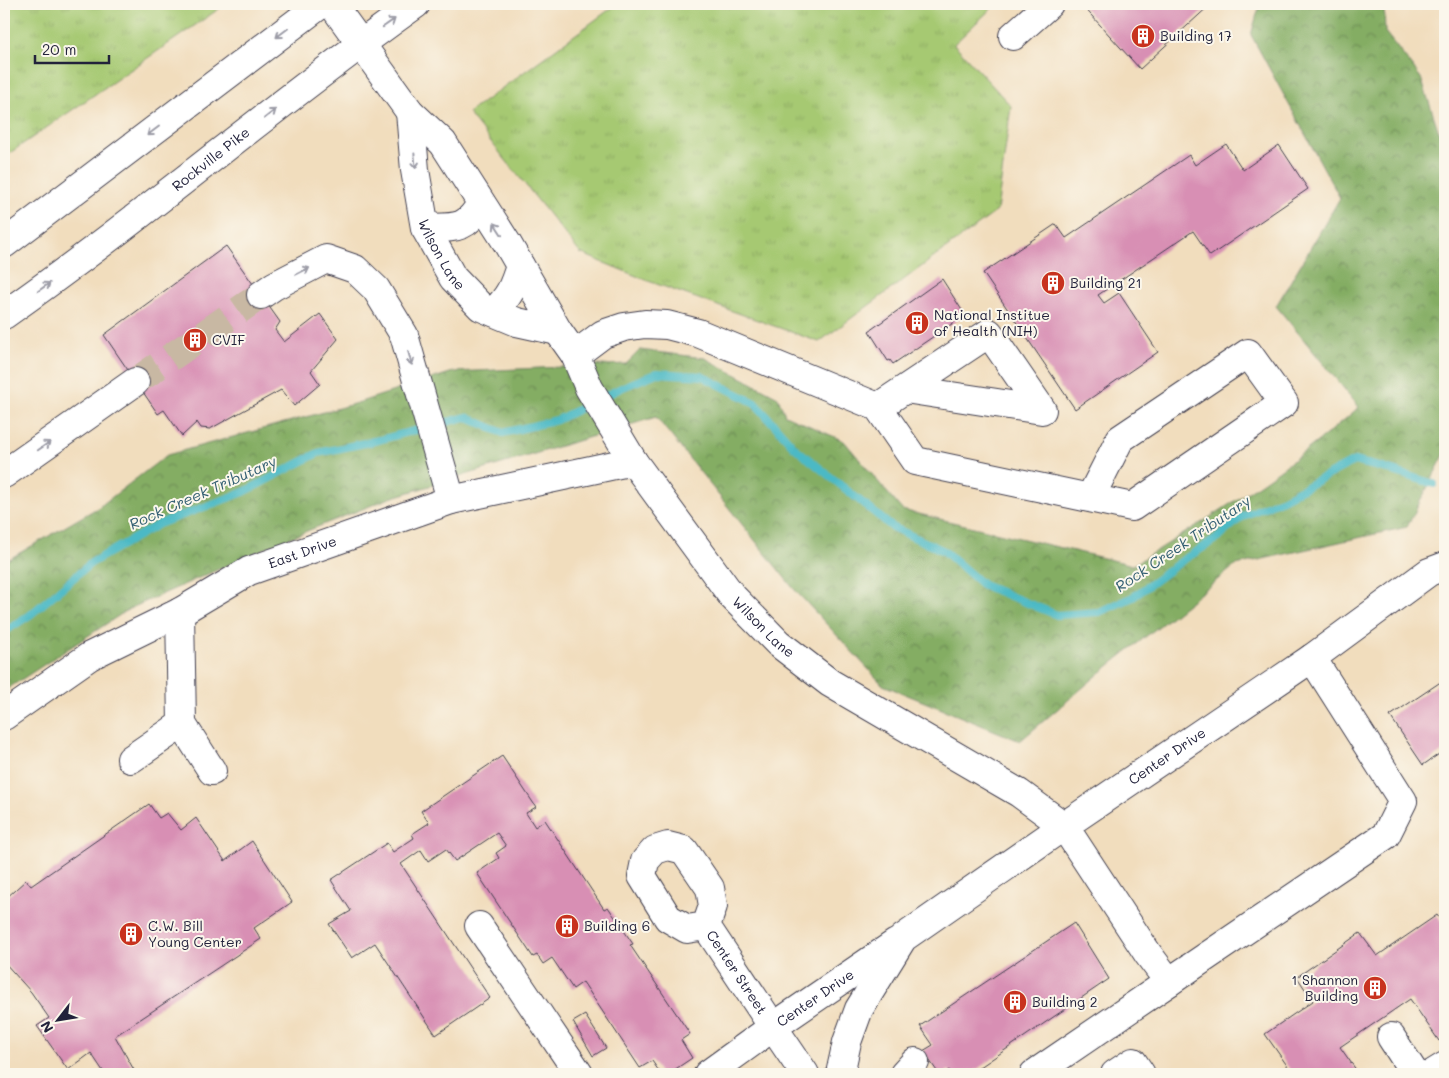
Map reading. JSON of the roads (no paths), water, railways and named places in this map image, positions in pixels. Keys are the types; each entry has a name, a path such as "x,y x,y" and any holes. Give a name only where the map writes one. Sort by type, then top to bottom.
{"street":[{"path":"4,244 321,4"},
{"name":"Wilson Lane","path":"332,4 410,112 443,143 520,266 558,331 575,355 589,388 633,461 732,596 778,643 830,683 1018,793 1064,826"},
{"name":"Rockville Pike","path":"4,315 72,267 361,43 416,4"},
{"path":"1013,36 1049,4"},
{"name":"Wilson Lane","path":"410,112 425,228 453,278 481,307 517,322 558,331"},
{"path":"425,228 453,228 467,223 482,204"},
{"path":"261,295 274,286 326,259 355,269 376,289 404,335 451,500"},
{"path":"494,312 508,298 520,266"},
{"path":"575,355 603,334 624,327 645,324 667,324 698,333 878,407 915,461 1132,507 1284,403 1248,353 1120,439 1090,498"},
{"path":"4,474 135,382"},
{"path":"878,407 905,389"},
{"name":"East Drive","path":"4,716 90,656 180,612 249,571 451,500 633,461"},
{"name":"Center Drive","path":"805,1074 773,1027 1312,658 1437,569 1445,547"},
{"path":"180,612 182,724 212,771"},
{"path":"1034,1074 1386,835 1403,801 1312,658"},
{"path":"131,759 182,724"},
{"path":"1064,826 1168,982"},
{"path":"479,926 579,1074"},
{"name":"Center Street","path":"706,926 773,1027 708,1074"},
{"name":"Center Drive","path":"840,1074 847,1042 859,1009 903,938"},
{"path":"1391,1037 1415,1074"},
{"path":"1115,1074 1133,1062 1141,1074"},
{"path":"1432,1074 1445,1066"}],"waterway":[{"name":"Rock Creek Tributary","path":"4,632 30,615 91,563 159,524 244,492 318,453 379,440 466,417 503,433 557,420 623,387 657,373 702,376 755,403 794,447 892,527 944,551 983,585 1057,615 1099,612 1133,597 1183,560 1215,540 1243,516 1283,499 1354,461 1434,484"}],"tunnel":[{"path":"135,382 261,295"}],"place":[{"name":"Building 17","path":"1143,36"},
{"name":"Building 21","path":"1053,283"},
{"name":"National Institue of Health (NIH)","path":"917,323"},
{"name":"CVIF","path":"195,340"},
{"name":"Building 6","path":"567,926"},
{"name":"C.W. Bill Young Center","path":"131,934"},
{"name":"1 Shannon Building","path":"1375,988"},
{"name":"Building 2","path":"1015,1002"}]}
